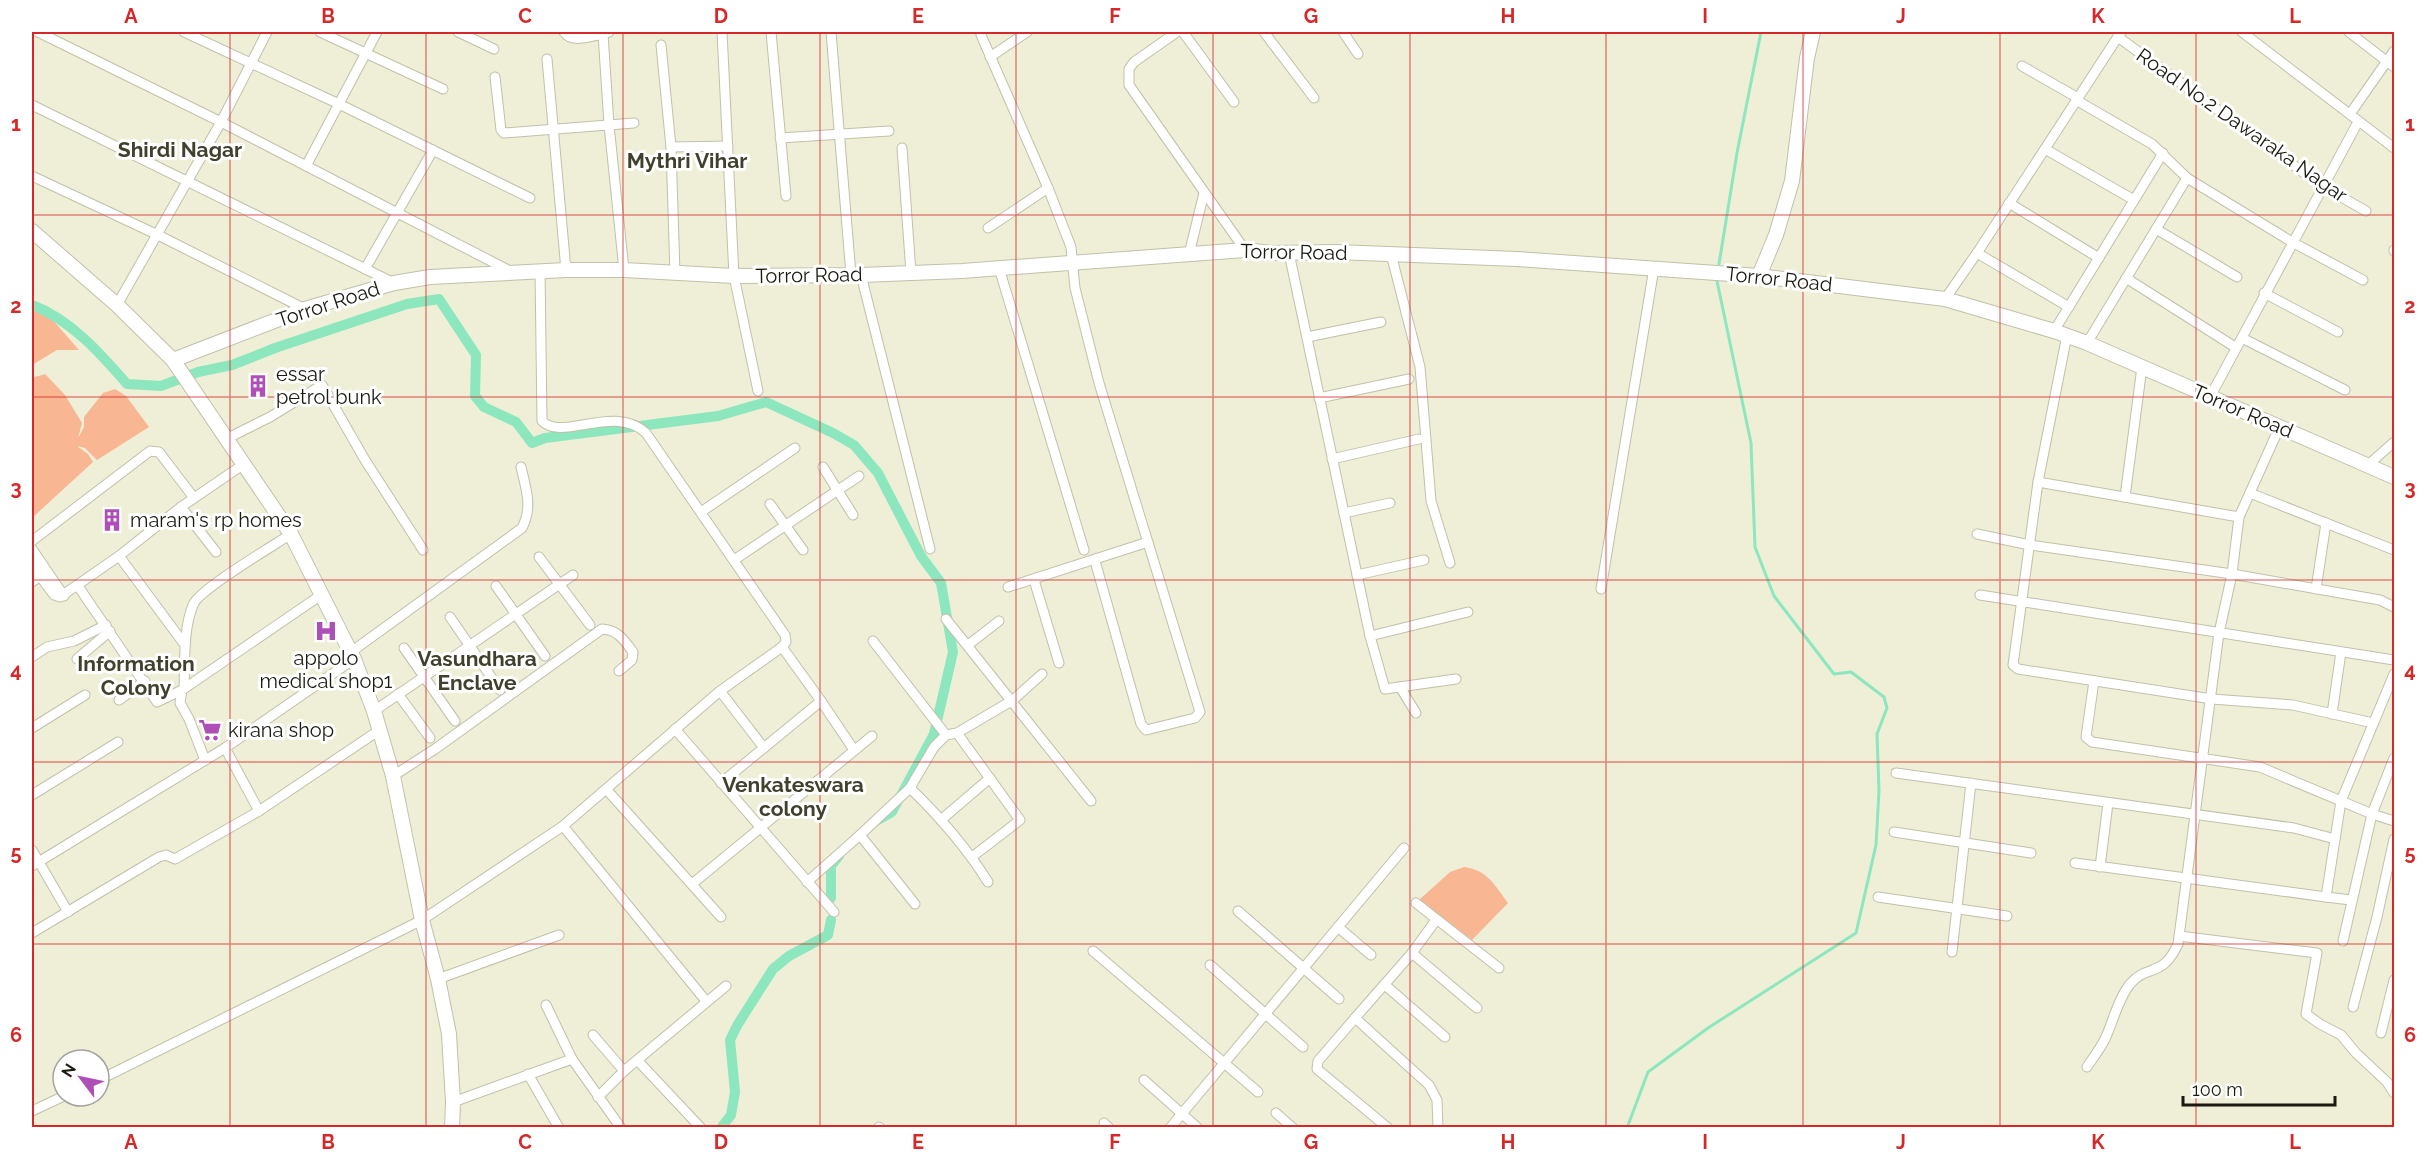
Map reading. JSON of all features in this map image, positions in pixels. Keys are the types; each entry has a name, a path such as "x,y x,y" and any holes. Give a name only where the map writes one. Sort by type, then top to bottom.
{"street":[{"path":"38,32 221,122 513,273"},
{"path":"184,32 339,104 530,198"},
{"path":"117,306 221,122 267,32"},
{"path":"320,32 366,51 443,89"},
{"path":"306,166 376,32"},
{"path":"458,32 494,49"},
{"path":"564,32 568,37 576,39 606,33 609,125 624,270"},
{"path":"722,32 734,276 758,391"},
{"path":"771,32 786,196"},
{"path":"831,32 856,275 930,549"},
{"path":"990,57 1027,32"},
{"path":"1177,32 1134,62 1128,76 1129,85 1245,250"},
{"path":"1183,32 1234,102"},
{"path":"1264,32 1314,98"},
{"path":"1343,32 1358,54"},
{"path":"1759,276 1776,236 1792,181 1807,58 1814,32"},
{"path":"2242,32 2394,148"},
{"path":"2349,32 2391,64"},
{"path":"1945,299 2119,34"},
{"name":"Road No.2 Dawaraka Nagar","path":"2119,34 2322,186 2366,211"},
{"path":"981,35 1048,188 1071,247 1075,288 1099,383 1200,712 1190,721 1146,730 1141,724 1095,561"},
{"path":"661,45 671,147 675,273"},
{"path":"2350,114 2391,64 2394,51"},
{"path":"547,59 566,270"},
{"path":"2022,66 2163,153 2187,178 2292,242 2363,280"},
{"path":"495,76 502,132 634,123"},
{"path":"32,105 394,283"},
{"path":"2210,397 2358,122"},
{"path":"780,138 889,131"},
{"path":"671,147 729,146"},
{"path":"902,148 911,273"},
{"path":"2045,149 2134,200"},
{"path":"365,269 433,150"},
{"path":"2163,153 2069,307 2060,333 2012,661 2015,667 2094,681 2212,699 2293,705 2373,723"},
{"path":"32,176 158,235 305,309"},
{"path":"2087,343 2187,178"},
{"path":"988,228 1048,188"},
{"path":"1189,254 1204,193"},
{"path":"2009,203 2099,258"},
{"path":"2156,229 2237,277"},
{"path":"32,231 117,306 173,360 291,534 352,656 374,711 393,776 422,920 438,979 449,1034 453,1102 452,1128"},
{"name":"Torror Road","path":"173,360 305,309 394,283 430,277 566,270 624,270 734,276 856,275 999,268 1245,250 1517,259 1759,276 1945,299 2087,343 2394,477"},
{"path":"1290,253 1370,636 1385,689 1456,679"},
{"path":"1977,253 2069,307"},
{"path":"1391,254 1420,367 1431,501 1450,563"},
{"path":"999,268 1084,550"},
{"path":"1601,589 1654,268"},
{"path":"111,1074 422,920 563,826 720,691 786,642 785,635 734,560 646,433 638,425 616,420 553,428 542,422 540,271"},
{"path":"2126,278 2235,347"},
{"path":"2264,293 2338,332"},
{"path":"1307,337 1381,322"},
{"path":"2242,338 2345,390"},
{"path":"2125,497 2142,367"},
{"path":"1319,398 1409,379"},
{"path":"226,439 270,417 322,385 365,460 423,550"},
{"path":"2087,1067 2104,1040 2130,984 2141,975 2164,966 2178,944 2220,633 2232,574 2239,517 2280,426"},
{"path":"1332,459 1419,439"},
{"path":"2368,465 2394,442"},
{"path":"701,512 795,448"},
{"path":"32,540 150,451 159,452 194,498"},
{"path":"32,564 54,595 64,596 181,507 244,464"},
{"path":"35,864 225,748 522,528 530,502 520,467"},
{"path":"824,467 853,515"},
{"path":"734,560 859,476"},
{"path":"2038,482 2239,517"},
{"path":"2250,493 2394,550"},
{"path":"1344,513 1390,503"},
{"path":"770,504 802,550"},
{"path":"181,507 216,552"},
{"path":"2316,589 2326,523"},
{"path":"205,760 189,719 180,703 185,645 193,603 211,587 291,534"},
{"path":"1977,534 2030,545 2232,574 2380,600 2394,607"},
{"path":"1008,587 1148,543"},
{"path":"32,549 64,596"},
{"path":"119,555 185,645"},
{"path":"539,557 590,625"},
{"path":"1357,575 1424,560"},
{"path":"374,711 573,575"},
{"path":"32,582 40,576"},
{"path":"1034,580 1059,663"},
{"path":"78,586 158,702 183,689 321,595"},
{"path":"496,586 545,656"},
{"path":"1980,595 2394,660"},
{"path":"1370,636 1468,612"},
{"path":"450,617 500,690"},
{"path":"946,619 1013,700 1091,801"},
{"path":"968,645 999,621"},
{"path":"32,657 47,647 74,641 108,628"},
{"path":"77,659 108,628"},
{"path":"393,776 435,749 602,629 612,630 620,635 633,652 632,660 619,671"},
{"path":"873,641 946,735"},
{"path":"782,647 854,750"},
{"path":"404,648 455,721"},
{"path":"2332,714 2341,652"},
{"path":"807,882 861,836 910,788 934,747 946,735 957,733 1013,700 1042,674"},
{"path":"2327,892 2342,801 2394,674"},
{"path":"119,700 145,681"},
{"path":"2094,681 2086,726 2086,737 2092,742 2260,767 2394,821"},
{"path":"1400,687 1416,713"},
{"path":"720,691 764,748"},
{"path":"32,728 85,694"},
{"path":"398,694 430,738"},
{"path":"721,783 820,701"},
{"path":"675,729 834,912"},
{"path":"32,933 159,857 166,855 175,859 259,811 378,730"},
{"path":"957,733 1020,820 972,857"},
{"path":"692,884 872,736"},
{"path":"32,795 117,742"},
{"path":"225,748 259,811"},
{"path":"2343,941 2372,814 2394,758"},
{"path":"1896,773 2294,828 2335,839"},
{"path":"942,819 990,778"},
{"path":"1952,952 1971,783"},
{"path":"910,788 942,819 972,857 988,882"},
{"path":"606,789 721,917"},
{"path":"2100,867 2108,803"},
{"path":"563,826 706,1001"},
{"path":"1894,832 2031,853"},
{"path":"861,836 915,904"},
{"path":"2353,1007 2377,917 2394,839"},
{"path":"1170,1128 1404,848"},
{"path":"32,850 35,864 68,912"},
{"path":"2075,863 2187,879 2327,892 2351,900"},
{"path":"1878,897 2007,916"},
{"path":"1416,903 1499,968"},
{"path":"1238,911 1339,999"},
{"path":"1388,1128 1317,1069 1318,1061 1412,953 1436,920"},
{"path":"1339,928 1371,955"},
{"path":"438,979 559,935"},
{"path":"2179,936 2317,953 2306,1014 2341,1035 2394,1093"},
{"path":"1093,951 1258,1092"},
{"path":"1412,953 1477,1008"},
{"path":"1210,965 1303,1047"},
{"path":"2381,1033 2394,980"},
{"path":"1384,985 1445,1037"},
{"path":"598,1096 624,1071 726,986"},
{"path":"546,1005 572,1059 621,1128"},
{"path":"1356,1018 1429,1085 1437,1100 1438,1128"},
{"path":"593,1035 624,1071"},
{"path":"453,1102 572,1059"},
{"path":"638,1060 701,1128"},
{"path":"528,1074 559,1128"},
{"path":"1144,1080 1198,1128"},
{"path":"32,1111 51,1102"},
{"path":"1276,1113 1293,1128"}],"shaded area":[{"path":"32,306 44,310 79,350 57,350 32,365"},
{"path":"45,374 65,395 82,423 78,438 84,427 84,417 103,393 115,389 126,396 149,427 97,460 85,448 77,446 88,454 93,462 32,518 32,378"},
{"path":"1464,867 1485,875 1508,903 1472,940 1419,900 1450,872"}],"waterway":[{"path":"1719,264 1737,153 1761,32"},
{"path":"1627,1128 1648,1072 1708,1028 1856,933 1876,845 1879,791 1877,734 1887,708 1884,697 1851,672 1834,674 1774,596 1755,547 1751,443 1717,281"},
{"path":"32,305 72,328 127,384 161,386 198,372 232,365 275,348 407,304 439,299 476,355 475,396 484,407 516,422 532,443 545,438 718,416 766,402 854,445 878,473 921,556 941,583 953,652 934,734 892,812 878,820"},
{"path":"831,898 831,866 839,856"},
{"path":"721,1128 731,1115 735,1092 730,1040 738,1024 773,969 789,956 828,935 831,920"}],"place":[{"name":"essar petrol bunk","path":"258,386"},
{"name":"maram's rp homes","path":"112,520"},
{"name":"appolo medical shop1","path":"326,631"},
{"name":"kirana shop","path":"210,730"}],"district":[{"name":"Shirdi Nagar","path":"180,149"},
{"name":"Mythri Vihar","path":"687,160"},
{"name":"Vasundhara Enclave","path":"477,670"},
{"name":"Information Colony","path":"136,675"},
{"name":"Venkateswara colony","path":"793,796"}]}
